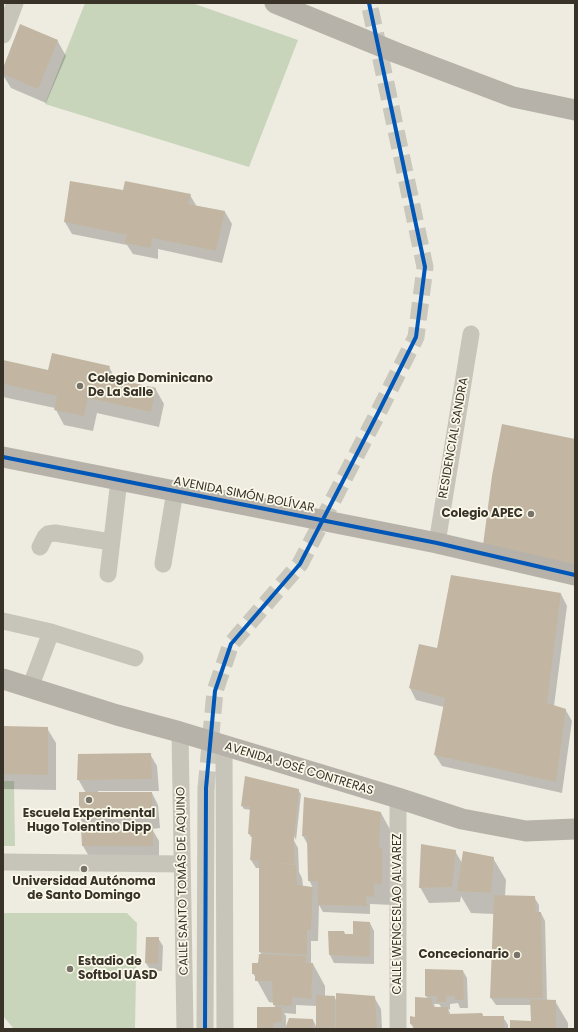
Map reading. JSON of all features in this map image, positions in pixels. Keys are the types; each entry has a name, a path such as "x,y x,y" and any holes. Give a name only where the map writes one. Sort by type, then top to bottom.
{"main road":[{"path":"275,3 512,97 575,110"},
{"name":"AVENIDA SIMÓN BOLÍVAR","path":"3,457 436,543 575,575"},
{"name":"AVENIDA JOSÉ CONTRERAS","path":"3,679 117,715 180,732 398,798 462,819 526,831 575,829"}],"street":[{"path":"3,35 15,3"},
{"name":"RESIDENCIAL SANDRA","path":"436,543 472,334"},
{"path":"108,574 119,480"},
{"path":"163,564 175,491"},
{"path":"40,547 48,534 55,533 111,542"},
{"path":"3,621 51,632 135,658"},
{"path":"30,688 51,632"},
{"name":"CALLE SANTO TOMÁS DE AQUINO","path":"180,732 185,1029"},
{"path":"224,746 225,1029"},
{"path":"205,1029 206,788"},
{"name":"CALLE WENCESLAO ALVAREZ","path":"398,798 398,1029"},
{"path":"3,862 182,864"}],"green space":[{"path":"85,3 192,3 298,40 249,167 45,104"},
{"path":"3,781 14,781 15,846 3,846"},
{"name":"Estadio de Softbol UASD","path":"3,913 127,913 137,923 135,1029 14,1029 3,1016"}],"building":[{"path":"20,24 58,40 38,89 3,74 3,68"},
{"path":"70,181 123,190 125,181 191,194 188,204 225,211 216,251 152,238 151,248 125,243 127,235 64,222"},
{"name":"Colegio Dominicano De La Salle","path":"52,353 110,366 107,377 156,388 151,412 88,398 84,416 54,410 57,396 3,384 3,360 48,370"},
{"name":"Colegio APEC","path":"502,424 575,439 575,572 482,553 492,476"},
{"path":"451,575 561,593 547,703 566,709 556,782 434,755 445,698 409,688 419,644 437,648"},
{"path":"3,726 48,727 48,775 3,774"},
{"name":"Escuela Experimental Hugo Tolentino Dipp","path":"151,753 152,779 77,780 78,754"},
{"path":"245,776 299,789 294,839 295,864 278,863 296,865 297,885 313,887 311,930 307,930 307,955 259,952 259,861 250,860 252,834 248,834 250,807 241,806"},
{"name":"Escuela Experimental Hugo Tolentino Dipp","path":"79,792 152,792 153,817 79,818"},
{"path":"304,797 381,812 379,847 382,848 382,884 374,884 375,897 366,896 367,906 318,905 318,881 308,881 307,836 302,836"},
{"name":"Escuela Experimental Hugo Tolentino Dipp","path":"153,828 153,846 82,846 81,829"},
{"path":"421,844 456,850 452,887 419,888"},
{"path":"463,851 494,857 491,893 457,891"},
{"name":"Concecionario","path":"494,895 535,896 536,912 541,912 543,998 490,998"},
{"path":"353,921 370,922 370,957 329,955 328,931 344,931 345,934 353,934"},
{"path":"146,937 159,937 158,964 145,963"},
{"path":"259,954 306,956 306,963 313,963 311,983 312,999 292,997 292,1006 273,1005 272,981 255,981 255,974 252,974 252,963 258,963"},
{"path":"425,969 463,970 464,1000 455,1000 455,996 446,996 446,1002 437,1002 437,996 425,996"},
{"path":"336,993 375,996 377,1029 336,1029"},
{"path":"316,995 335,996 335,1029 316,1029"},
{"path":"415,997 431,998 433,1007 448,1007 448,1014 482,1013 483,1016 504,1016 504,1029 414,1029 414,1025 410,1024 410,1016 415,1017"},
{"path":"530,999 556,1000 556,1029 510,1029 510,1020 531,1021"},
{"path":"257,1007 282,1007 282,1022 273,1023 273,1029 257,1029"},
{"path":"289,1018 313,1019 313,1029 285,1029"}],"tunnel":[{"path":"206,788 215,691 231,644 300,564 416,337 425,267 369,3"}],"cycle path":[{"path":"205,1029 206,788 215,691 231,644 300,564 416,337 425,267 369,3"},
{"path":"3,457 437,543 575,575"}],"place":[{"name":"Colegio Dominicano De La Salle","path":"80,386"},
{"name":"Colegio APEC","path":"531,514"},
{"name":"Escuela Experimental Hugo Tolentino Dipp","path":"89,800"},
{"name":"Universidad Autónoma de Santo Domingo","path":"84,869"},
{"name":"Concecionario","path":"517,955"},
{"name":"Estadio de Softbol UASD","path":"70,969"}]}
